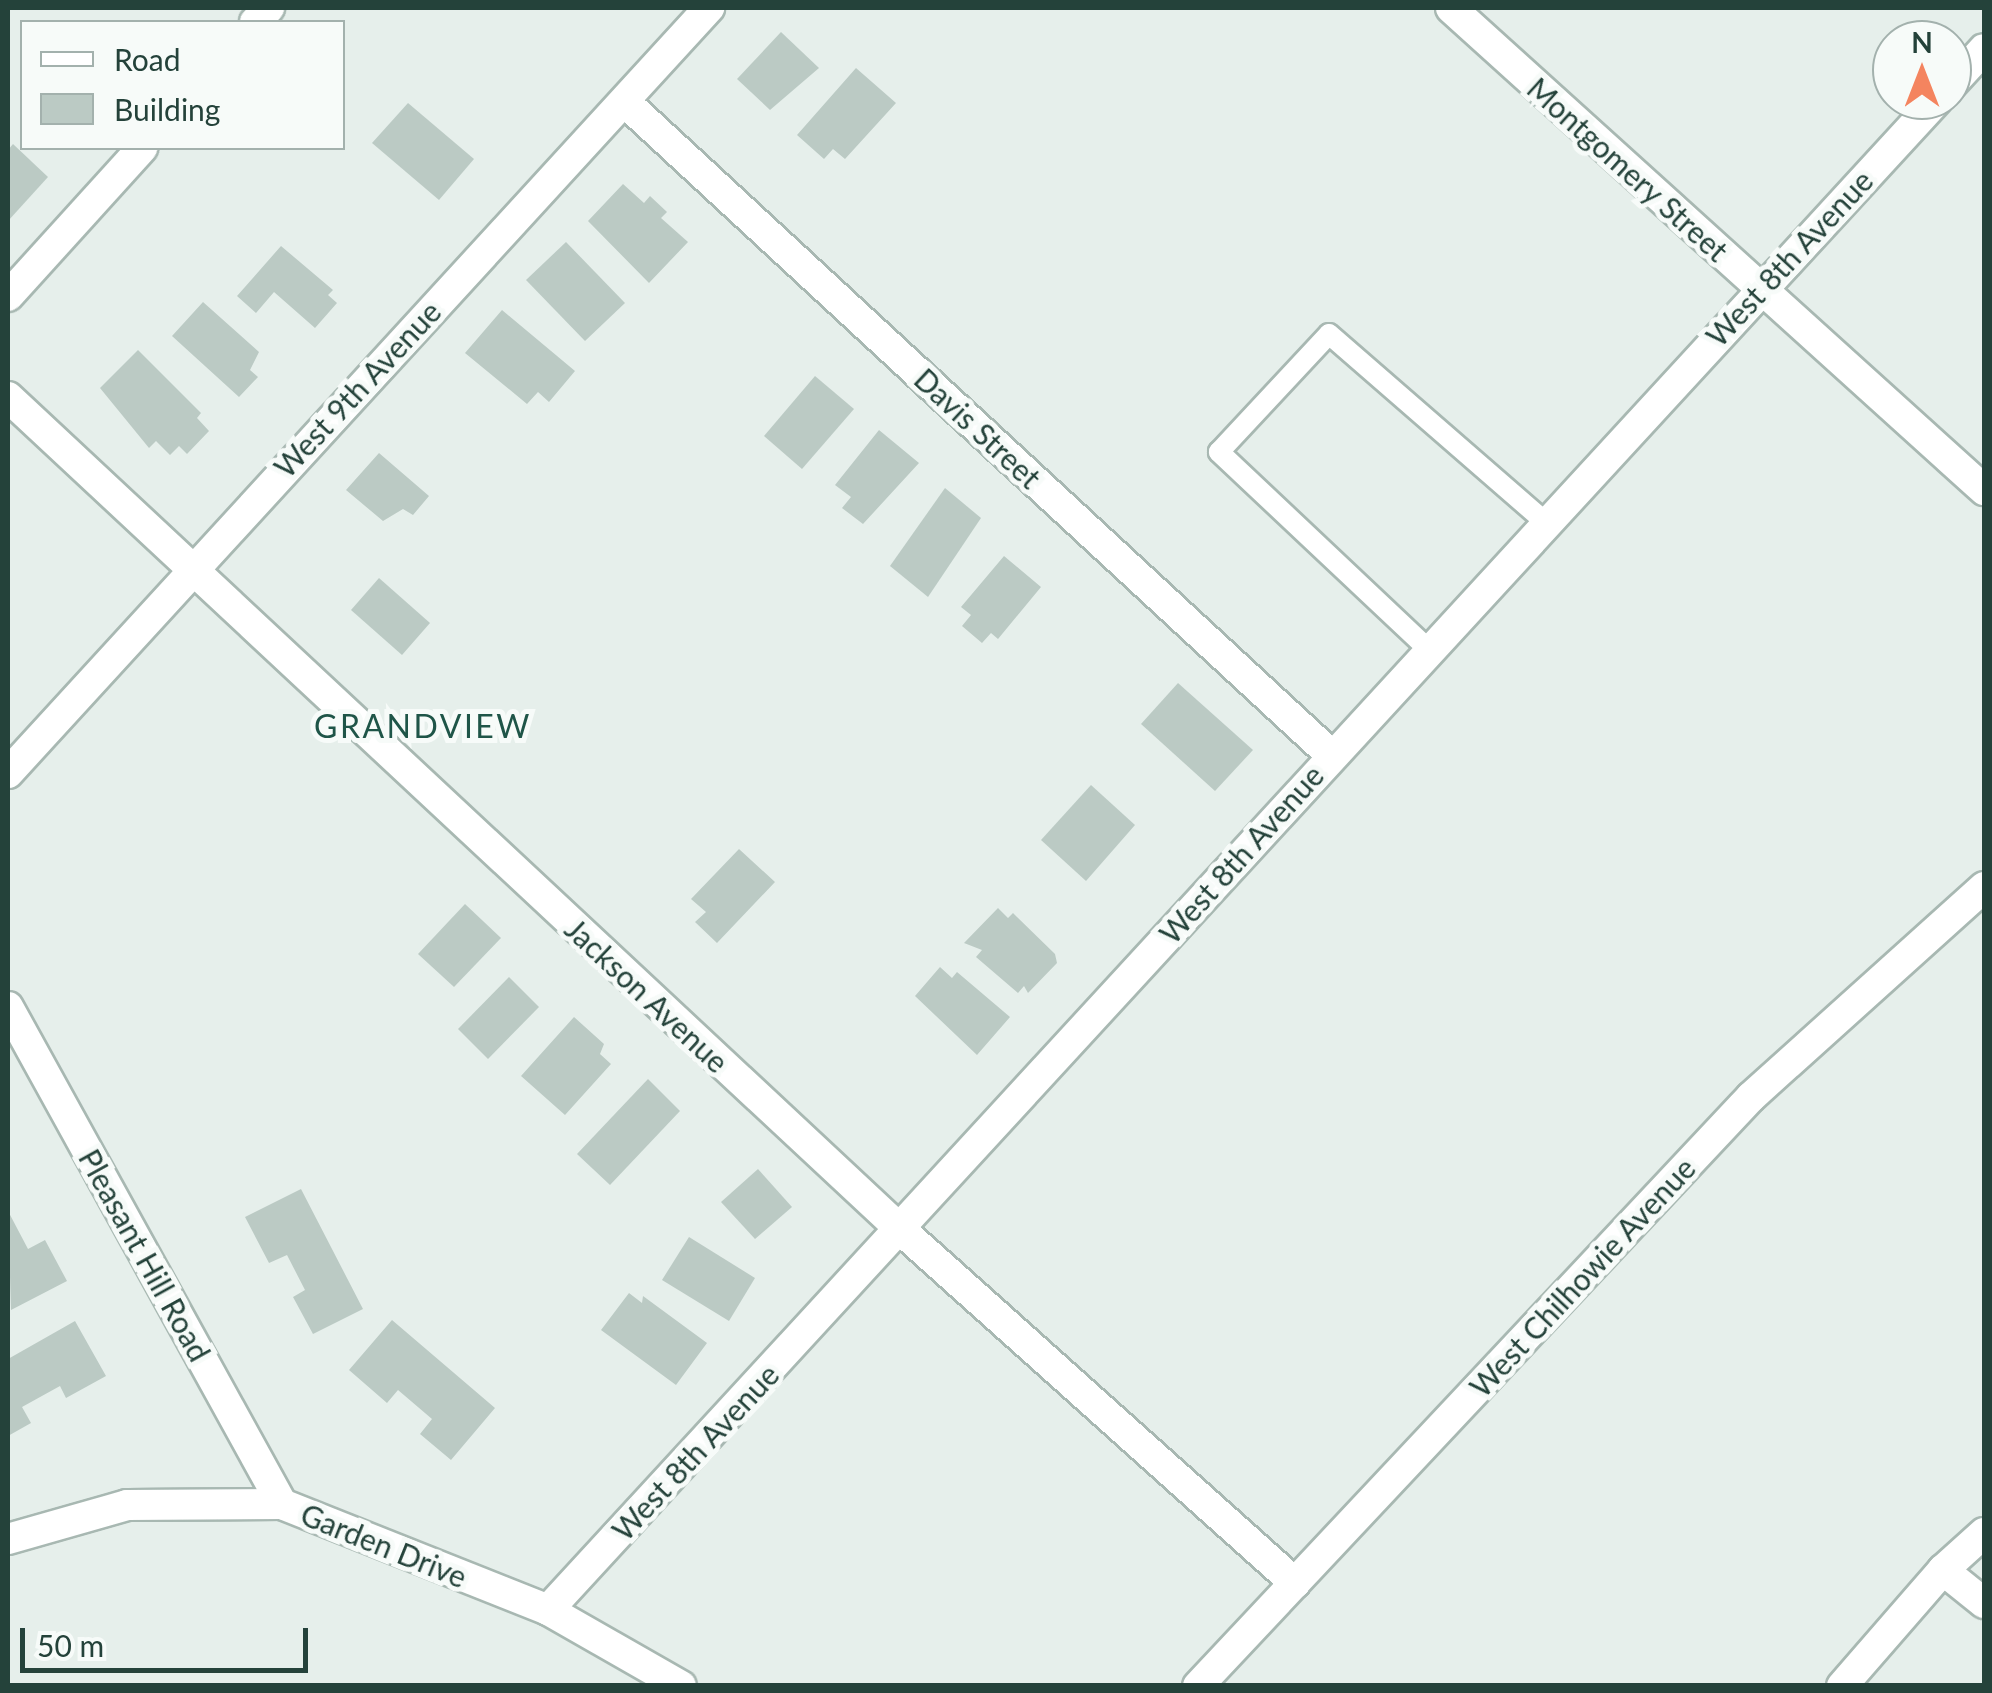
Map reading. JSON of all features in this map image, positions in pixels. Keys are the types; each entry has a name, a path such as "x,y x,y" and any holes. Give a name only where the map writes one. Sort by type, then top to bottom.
{"street":[{"name":"West 9th Avenue","path":"8,772 187,570 709,8"},
{"name":"Montgomery Street","path":"1451,8 1984,490"},
{"name":"Davis Street","path":"625,102 1330,754"},
{"name":"West 8th Avenue","path":"548,1610 901,1230 1427,648 1918,120"},
{"path":"8,296 140,150"},
{"name":"Jackson Avenue","path":"8,397 187,570 901,1230 1295,1583"},
{"name":"West Chilhowie Avenue","path":"1198,1686 1751,1097 1984,887"},
{"name":"Pleasant Hill Road","path":"11,1021 282,1504"},
{"name":"Garden Drive","path":"8,1539 127,1505 282,1504 548,1610 680,1686"},
{"path":"1842,1686 1943,1570 1984,1533"},
{"path":"1943,1570 1984,1604"}],"lane":[{"path":"1427,648 1219,452 1329,334 1544,521"}],"building":[{"path":"781,32 819,68 770,110 737,79"},
{"path":"856,68 896,103 845,159 833,149 824,159 797,135"},
{"path":"408,103 474,159 439,200 372,143"},
{"path":"13,144 48,177 8,221 8,150"},
{"path":"623,184 644,203 650,196 667,212 661,218 688,242 649,283 588,221"},
{"path":"566,242 625,303 585,341 526,280"},
{"path":"281,246 333,290 328,295 337,303 315,328 274,292 256,313 237,296"},
{"path":"203,302 259,352 250,370 258,377 239,397 172,336"},
{"path":"502,310 575,371 549,402 538,392 527,404 465,353"},
{"path":"138,350 201,413 197,418 209,431 187,454 179,446 170,455 156,441 149,448 100,388"},
{"path":"815,376 854,409 802,469 764,436"},
{"path":"879,430 919,463 863,524 842,508 851,497 835,485"},
{"path":"379,453 429,496 413,515 403,509 383,521 346,490"},
{"path":"945,488 981,518 928,597 890,566"},
{"path":"1004,556 1041,587 998,639 991,633 982,643 962,626 971,615 961,607"},
{"path":"379,578 430,623 402,655 351,610"},
{"path":"1178,683 1253,750 1215,791 1141,724"},
{"path":"1091,785 1135,825 1086,881 1041,840"},
{"path":"739,849 775,882 717,943 695,922 706,912 691,899"},
{"path":"465,904 501,938 454,987 418,954"},
{"path":"998,908 1008,918 1013,913 1055,954 1057,963 1028,993 1024,986 1018,993 976,957 982,950 964,943"},
{"path":"940,967 952,978 957,972 1010,1017 977,1055 915,996"},
{"path":"509,977 539,1007 488,1059 458,1029"},
{"path":"574,1017 604,1044 600,1054 611,1064 565,1115 521,1076"},
{"path":"648,1079 680,1111 610,1185 577,1154"},
{"path":"758,1169 792,1207 755,1239 721,1202"},
{"path":"301,1189 363,1309 313,1334 293,1297 305,1290 287,1255 269,1263 245,1217"},
{"path":"8,1211 28,1249 45,1240 67,1281 11,1310"},
{"path":"689,1237 755,1278 729,1321 662,1280"},
{"path":"629,1293 642,1303 643,1296 707,1343 676,1385 601,1330"},
{"path":"392,1320 495,1408 451,1460 420,1434 432,1419 398,1390 387,1403 349,1370"},
{"path":"75,1321 106,1376 66,1398 60,1386 22,1407 31,1423 8,1436 8,1359"}],"district":[{"name":"GRANDVIEW","path":"423,726"}]}
